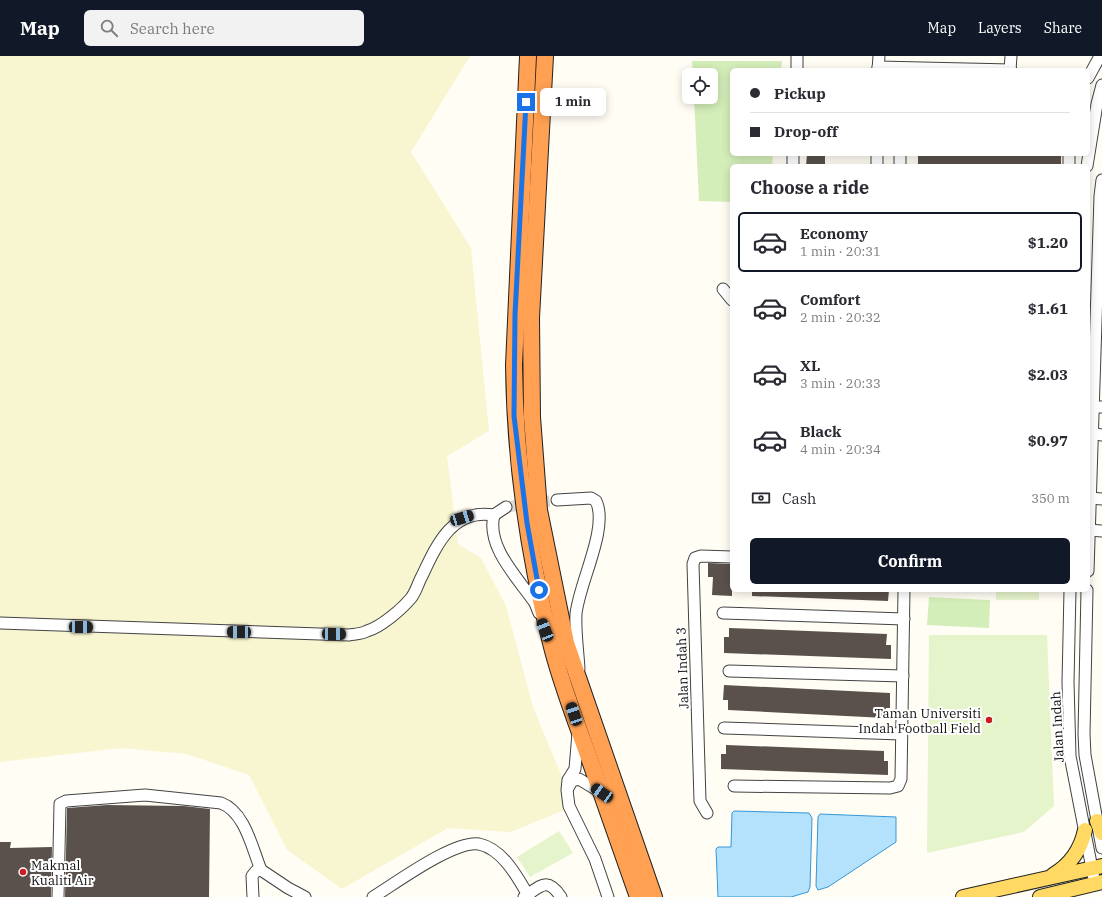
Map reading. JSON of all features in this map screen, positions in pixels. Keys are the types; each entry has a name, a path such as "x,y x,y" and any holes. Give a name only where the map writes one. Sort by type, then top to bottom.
{"highway":[{"path":"528,56 515,315 514,416 533,564 551,644 578,728 638,897"},
{"path":"545,56 531,318 532,417 539,510 559,615 580,689 654,897"}],"main road":[{"path":"1047,878 1061,869 1072,858 1080,845 1085,830"},
{"path":"963,897 1097,867"},
{"path":"1040,897 1099,883"}],"street":[{"path":"797,56 797,68"},
{"path":"903,56 903,68"},
{"path":"1011,56 1011,68"},
{"path":"1090,72 1100,56"},
{"path":"878,64 898,68"},
{"path":"1090,147 1097,104 1102,85"},
{"path":"1090,480 1097,434 1097,407 1091,369 1102,180"},
{"path":"722,289 730,298"},
{"path":"557,500 591,498 596,501 600,513 599,525 587,574 580,593 576,615 580,689"},
{"path":"1090,498 1102,499"},
{"path":"0,623 349,635 368,632 382,623 412,597 433,554 453,525 462,518 476,514 494,515 506,508"},
{"path":"494,515 492,523 497,545 535,603 551,644"},
{"path":"1090,530 1102,531"},
{"name":"Jalan Indah 3","path":"708,813 700,801 693,564 696,558 702,556 730,557"},
{"path":"734,786 894,788 900,783 904,592"},
{"name":"Jalan Indah","path":"1070,592 1068,682 1070,756 1085,830 1097,867 1099,883"},
{"name":"Jalan Indah","path":"1086,592 1084,734 1102,848"},
{"path":"723,613 904,619"},
{"path":"729,671 903,676"},
{"path":"578,728 575,769 568,780 567,790 569,806 595,859 608,897"},
{"path":"724,728 901,734"},
{"path":"567,790 572,781 579,779 602,793"},
{"path":"58,897 60,804 66,801 145,795 221,803 228,806 237,814 261,870 288,888 305,897"},
{"path":"373,897 448,851 463,845 479,844 500,856 526,896 543,884 547,884 553,886 561,897"},
{"path":"253,897 252,876 256,871 261,870"}],"shaded area":[{"path":"0,56 470,56 411,152 471,248 489,431 447,456 458,544 481,558 506,606 533,707 574,806 511,832 448,828 342,889 287,850 249,775 187,754 121,748 0,762"}],"green space":[{"path":"692,61 782,61 781,68 730,68 730,156 773,156 772,164 730,164 730,202 699,201 694,104 718,104 718,68 692,68"},
{"path":"996,592 1039,592 1039,600 996,600"},
{"path":"929,597 990,600 989,628 927,625"},
{"name":"Taman Universiti Indah Football Field","path":"929,635 1047,635 1054,806 1024,832 927,853"},
{"path":"559,831 573,853 530,877 517,857"}],"water":[{"path":"734,811 809,813 812,818 810,887 808,892 791,897 718,897 716,849 718,847 731,847 732,813"},
{"path":"820,814 896,817 896,842 828,887 818,890 816,886 818,817"}],"building":[{"path":"807,156 825,156 825,164 806,164"},
{"path":"918,156 1061,156 1061,164 918,164"},
{"path":"708,563 730,564 730,592 732,592 732,596 712,595 713,577 708,577"},
{"path":"752,592 889,592 888,601 752,596"},
{"path":"729,628 887,634 886,645 891,645 891,659 724,653 724,637 729,637"},
{"path":"724,685 890,693 890,708 886,708 885,718 728,710 728,700 723,700"},
{"path":"726,745 884,751 884,761 888,761 888,775 721,769 721,754 726,754"},
{"path":"107,805 184,806 210,809 209,897 65,897 67,808"},
{"name":"Makmal Kualiti Air","path":"0,842 11,842 10,848 52,847 51,897 0,897"}],"tunnel":[{"path":"506,507 557,500"}],"place":[{"name":"Taman Universiti Indah Football Field","path":"989,720"},
{"name":"Makmal Kualiti Air","path":"23,872"}],"route":[{"path":"526,102 515,315 514,416 527,523 533,564 539,590"}]}
